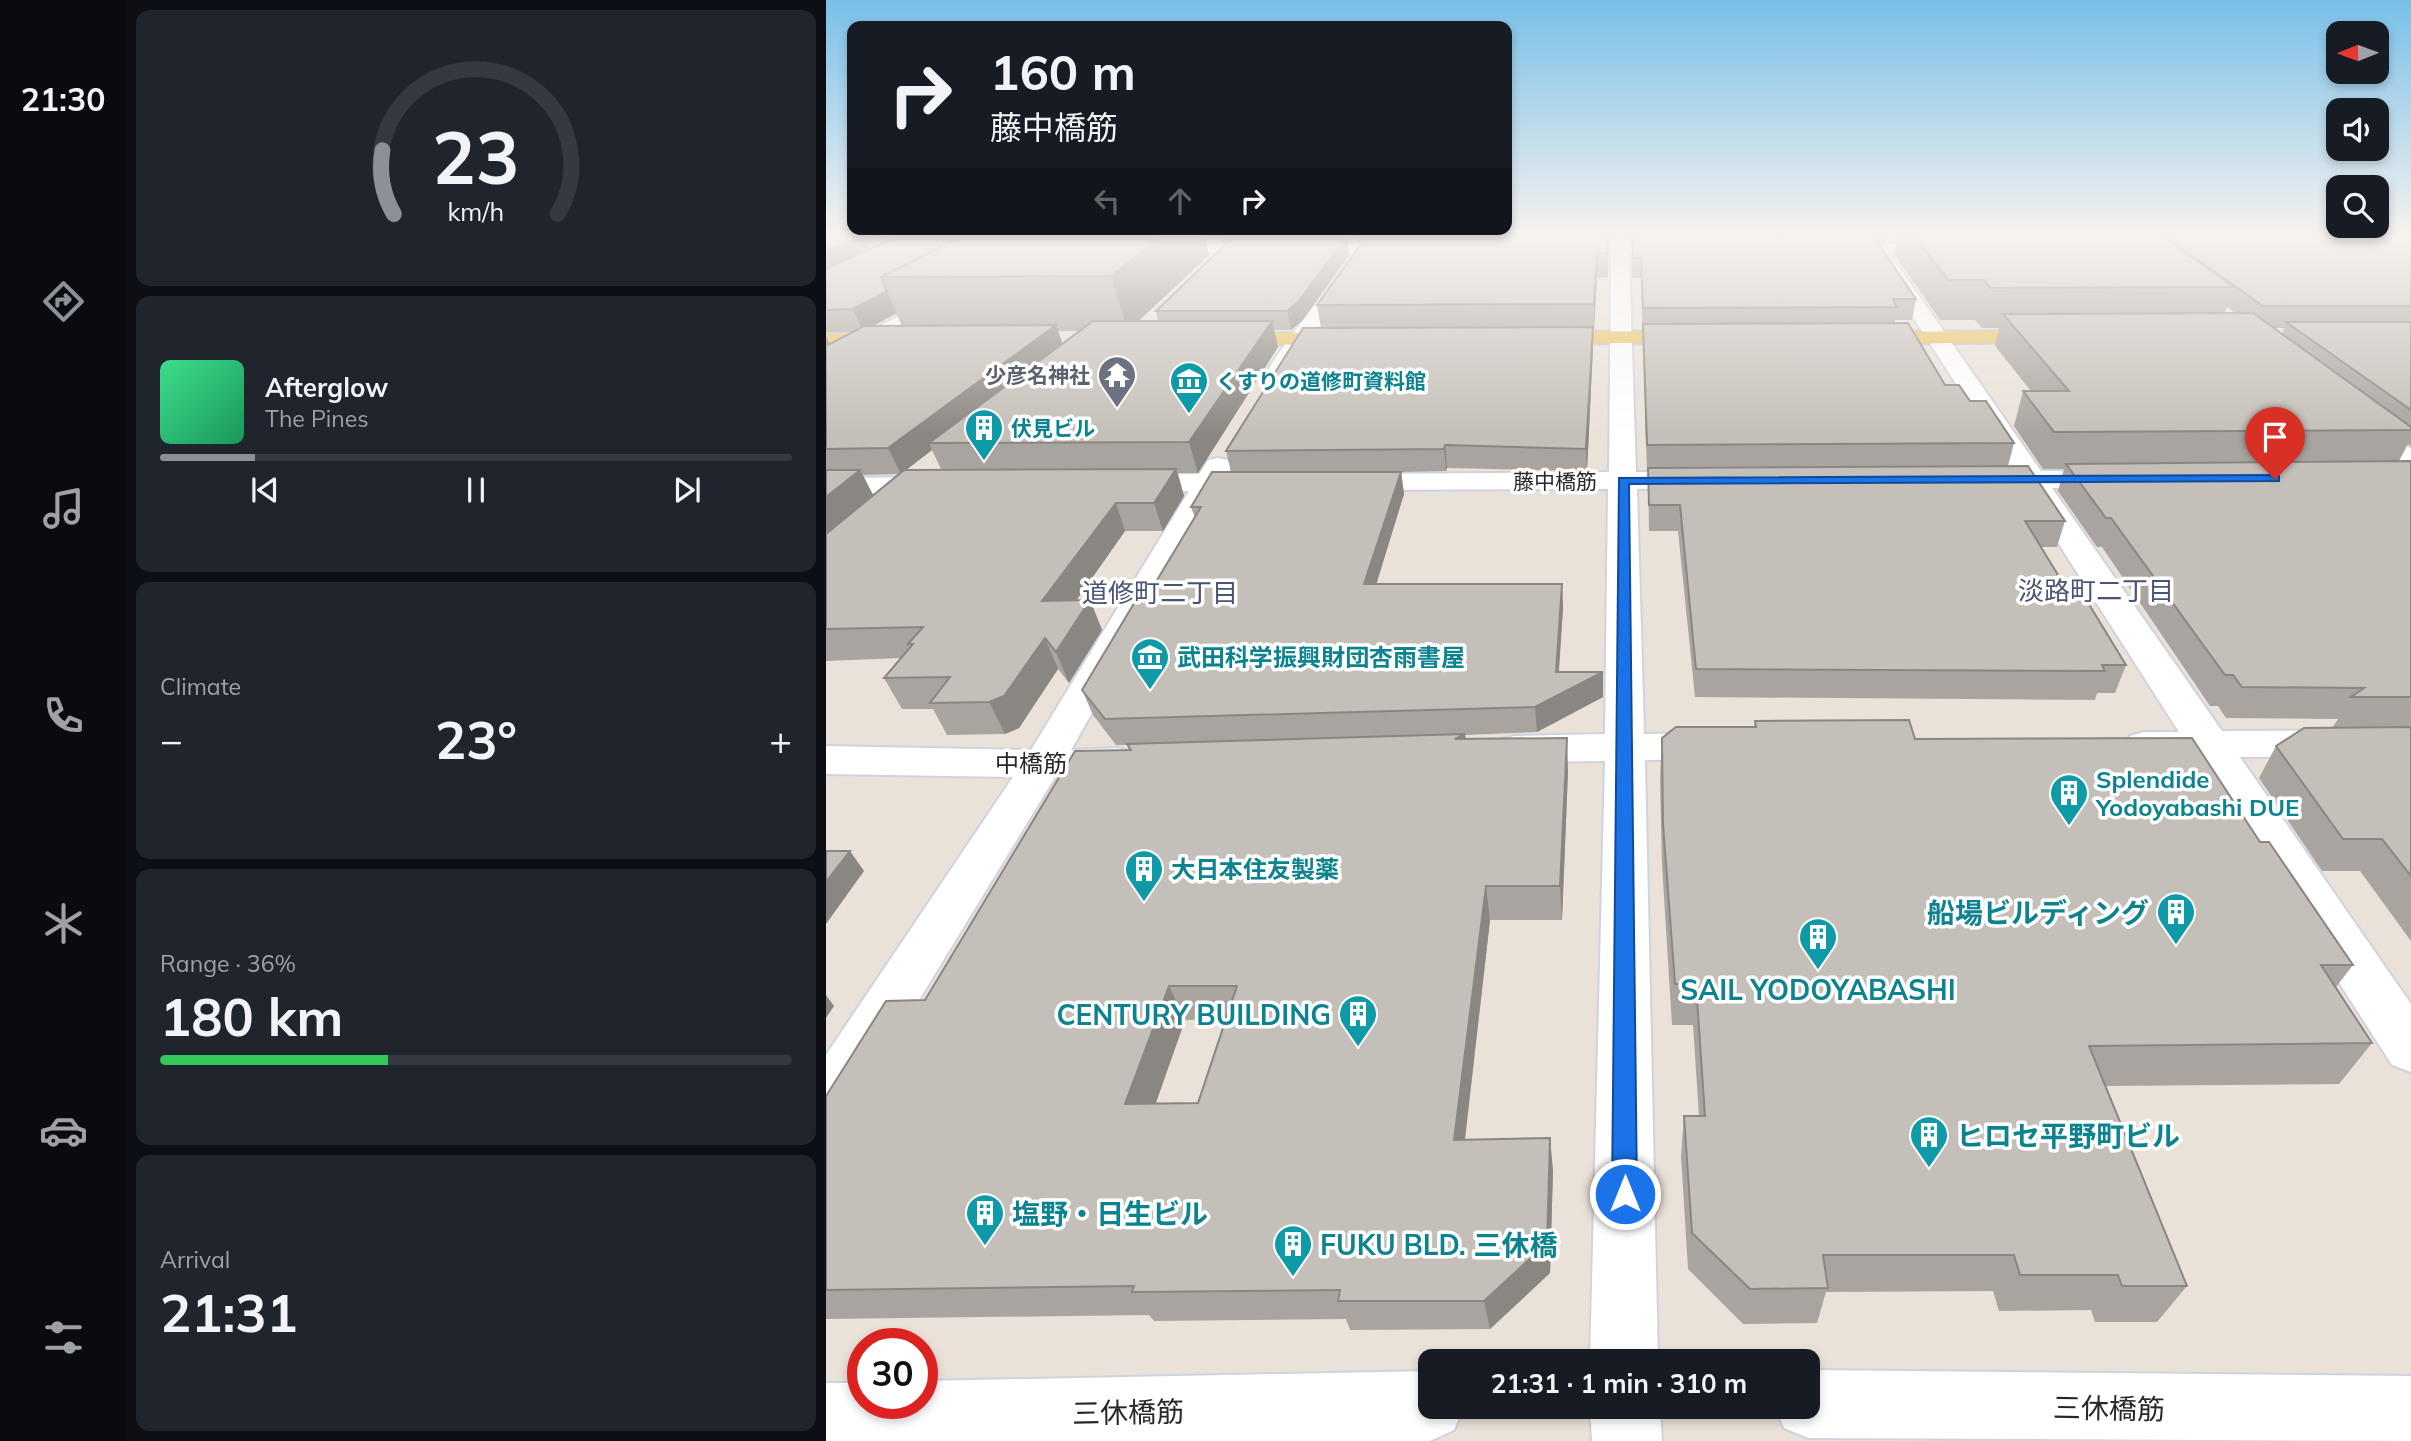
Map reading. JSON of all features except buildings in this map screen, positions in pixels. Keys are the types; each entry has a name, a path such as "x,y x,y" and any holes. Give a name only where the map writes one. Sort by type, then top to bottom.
{"main road":[{"path":"1847,338 2067,337"},
{"path":"1520,338 1711,338"},
{"path":"1203,339 1367,339"},
{"path":"826,340 906,340"}],"street":[{"path":"826,364 938,300"},
{"path":"1260,399 1297,340 1311,327 1330,300"},
{"path":"1620,300 1625,746 1625,1349"},
{"path":"1911,300 2411,1048"},
{"path":"2347,413 2411,462"},
{"path":"826,1102 1043,764 1238,434"},
{"path":"877,512 940,460"},
{"path":"1962,480 2139,479"},
{"name":"藤中橋筋","path":"1319,482 1732,480"},
{"path":"1099,483 1278,482"},
{"path":"826,486 963,485"},
{"path":"2111,745 2411,743"},
{"path":"1472,751 1625,746 1750,746"},
{"name":"中橋筋","path":"826,760 1043,764 1154,760"},
{"name":"三休橋筋","path":"1820,1404 2411,1411"},
{"name":"三休橋筋","path":"826,1418 1418,1406"},
{"path":"1626,1419 1628,1441"}],"place":[{"name":"少彦名神社","path":"1117,409"},
{"name":"くすりの道修町資料館","path":"1189,415"},
{"name":"伏見ビル","path":"984,462"},
{"name":"武田科学振興財団杏雨書屋","path":"1150,691"},
{"name":"Splendide Yodoyabashi DUE","path":"2069,827"},
{"name":"大日本住友製薬","path":"1144,903"},
{"name":"船場ビルディング","path":"2176,946"},
{"name":"SAIL YODOYABASHI","path":"1818,971"},
{"name":"CENTURY BUILDING","path":"1358,1048"},
{"name":"ヒロセ平野町ビル","path":"1929,1169"},
{"name":"塩野・日生ビル","path":"985,1247"},
{"name":"FUKU BLD. 三休橋","path":"1293,1278"}],"district":[{"name":"淡路町二丁目","path":"2096,590"},
{"name":"道修町二丁目","path":"1160,592"}],"route":[{"path":"1625,1194 1623,481 2275,479"}]}
